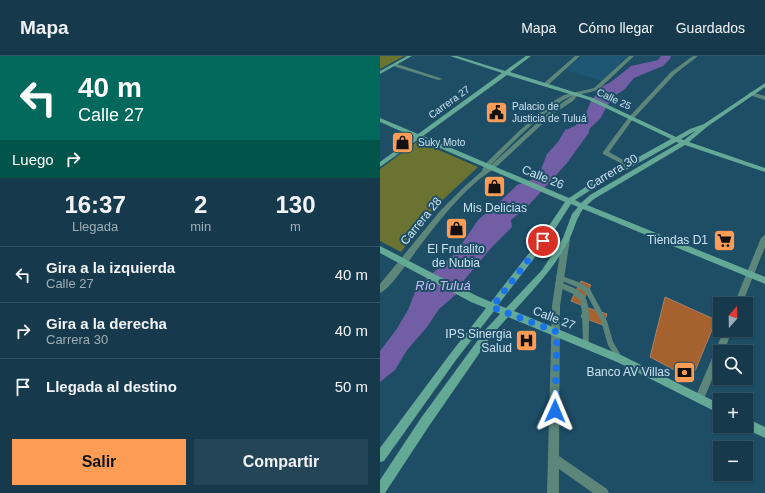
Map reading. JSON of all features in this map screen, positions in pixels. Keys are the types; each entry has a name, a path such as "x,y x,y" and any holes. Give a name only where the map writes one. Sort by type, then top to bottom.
{"main road":[{"path":"380,73 410,56"},
{"name":"Calle 25","path":"452,56 591,99 684,143 765,170"},
{"name":"Carrera 27","path":"380,165 529,56"},
{"name":"Carrera 30","path":"380,492 425,422 489,332 545,272 566,239 574,219 582,206 596,195 684,143 701,130 706,124 765,85"},
{"name":"Calle 26","path":"380,120 488,169 570,200 765,281"},
{"name":"Carrera 30","path":"380,456 453,357 543,241 570,200 698,126 706,124"},
{"name":"Calle 27","path":"380,249 474,299 620,359 713,405"},
{"path":"753,427 765,433"}],"street":[{"path":"545,85 578,56"},
{"name":"Carrera 28","path":"380,290 404,262 442,212 488,169 551,114 573,99 576,95 596,89 632,56"},
{"path":"630,166 605,153 631,118 673,73 696,56"},
{"path":"395,65 440,79"},
{"path":"751,94 765,98"},
{"path":"741,297 765,238"},
{"path":"553,493 557,332 556,306 566,239"},
{"path":"700,398 725,337"},
{"path":"554,459 603,493"}],"lane":[{"path":"559,281 584,299 586,344"},
{"path":"559,281 579,285 588,291 604,320 610,343 620,359"}],"shaded area":[{"path":"582,56 627,56 602,81 566,70"}],"green space":[{"path":"380,56 404,56 380,69"},
{"path":"418,141 478,167 434,208 401,252 380,241 380,169"}],"water":[{"name":"Río Tuluá","path":"661,56 671,56 663,66 634,78 625,89 616,95 607,106 600,119 590,128 588,134 567,163 527,207 511,220 512,227 491,248 460,285 459,292 439,309 427,327 407,350 395,370 380,382 380,351 396,330 408,310 415,292 429,276 455,254 478,220 517,185 534,179 540,172 547,154 558,142 565,130 575,126 586,113 591,101 603,86 611,82 631,66 658,60"}],"building":[{"path":"581,281 591,285 581,305 571,301"},
{"path":"665,297 713,319 713,327 695,371 680,373 650,357"},
{"path":"585,307 607,314 603,325 581,317"}],"place":[{"name":"Palacio de Justicia de Tuluá","path":"497,112"},
{"name":"Suky Moto","path":"402,142"},
{"name":"Mis Delicias","path":"495,187"},
{"name":"El Frutalito de Nubia","path":"456,228"},
{"name":"Tiendas D1","path":"724,240"},
{"name":"IPS Sinergia Salud","path":"527,341"},
{"name":"Banco AV Villas","path":"685,372"}],"route":[{"path":"543,241 492,307 557,332 555,411"}]}
